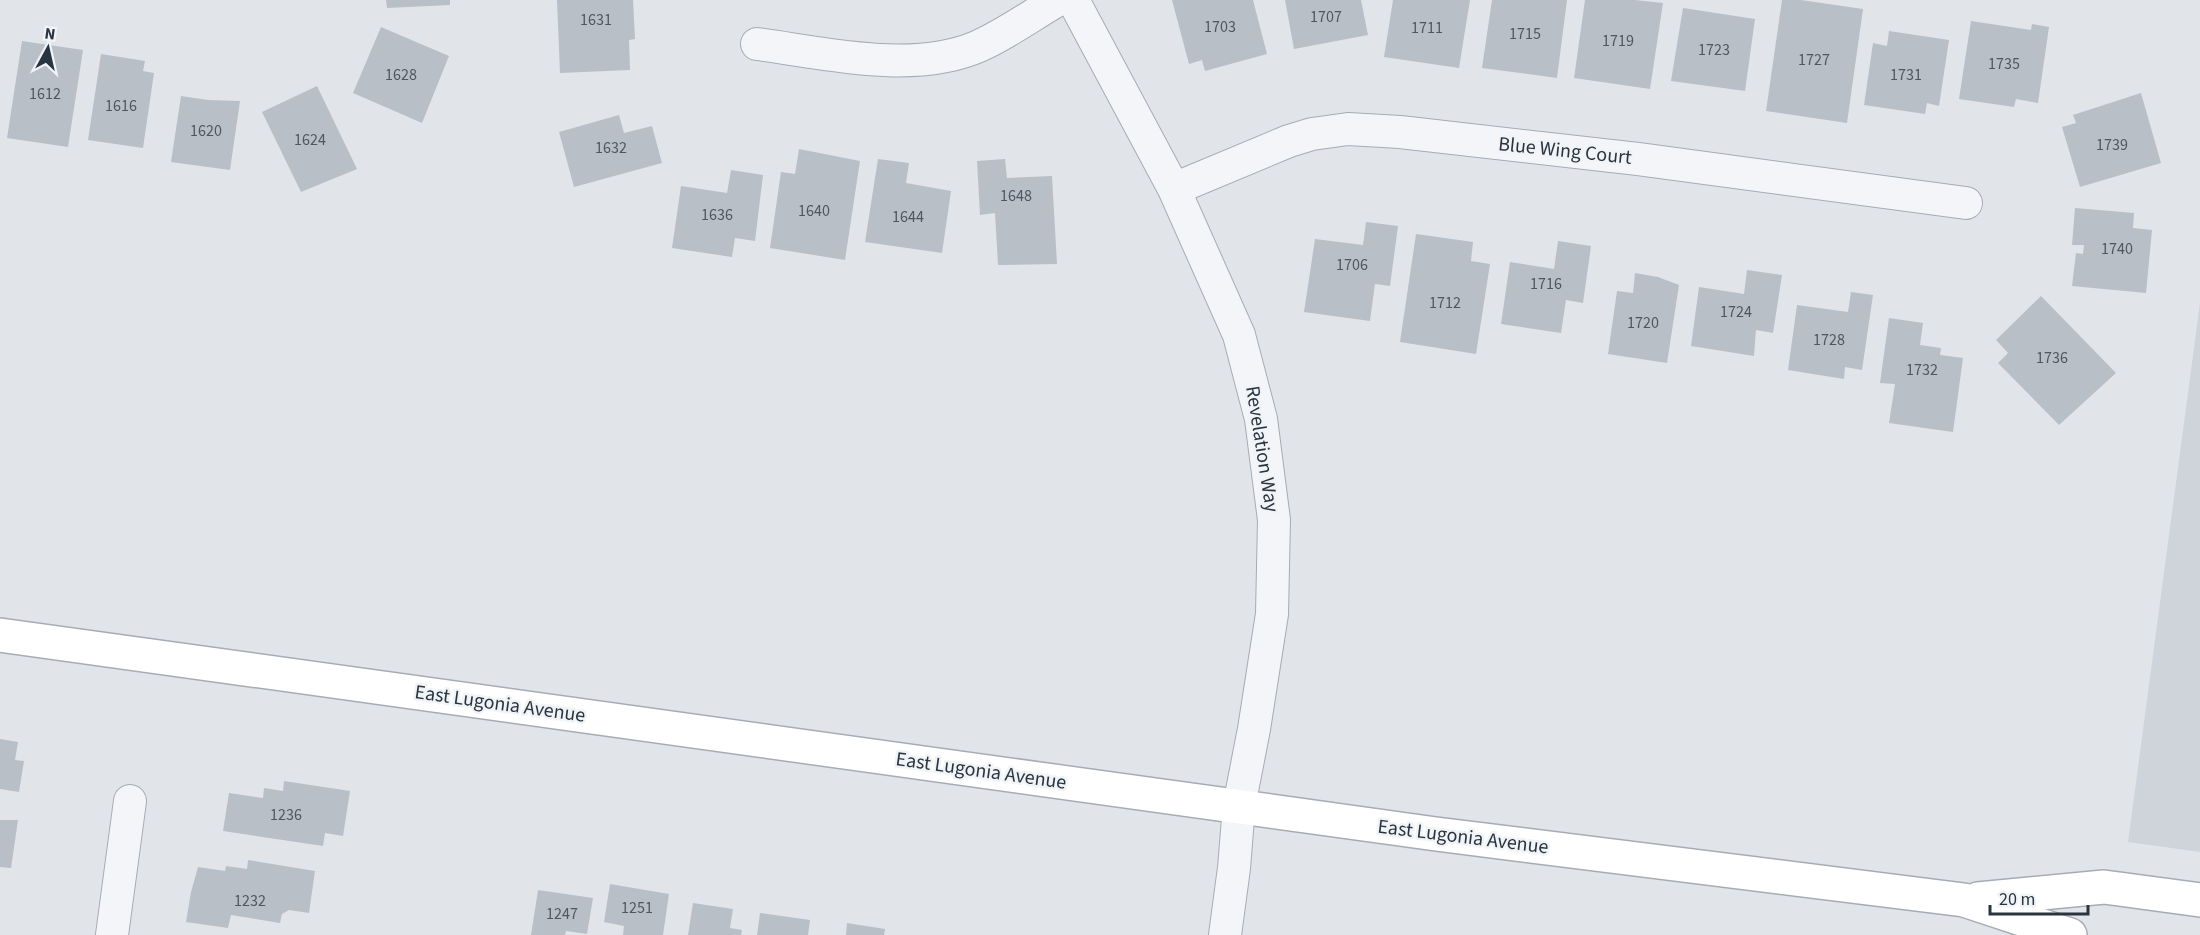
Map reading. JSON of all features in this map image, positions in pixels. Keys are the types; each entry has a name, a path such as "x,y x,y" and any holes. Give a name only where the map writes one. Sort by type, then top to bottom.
{"main road":[{"name":"East Lugonia Avenue","path":"0,635 1436,834 1964,900 2070,935"},
{"name":"East Lugonia Avenue","path":"1964,900 2104,887 2200,900"}],"street":[{"path":"757,44 866,59 911,60 945,57 978,46 1058,0"},
{"name":"Revelation Way","path":"1073,0 1174,189 1239,335 1261,419 1274,520 1272,614 1239,806 1225,935"},
{"name":"Blue Wing Court","path":"1174,189 1289,141 1312,134 1348,129 1409,133 1638,159 1966,203"},
{"path":"112,935 130,801"}],"shaded area":[{"path":"2200,303 2200,852 2128,842"}],"building":[{"path":"386,0 450,0 450,5 387,8"},
{"path":"557,0 633,0 635,39 629,40 630,70 560,73"},
{"path":"1172,0 1253,0 1267,54 1205,71 1202,60 1189,64"},
{"path":"1285,0 1361,0 1368,35 1294,49"},
{"path":"1393,0 1470,0 1459,68 1384,57"},
{"path":"1492,0 1567,0 1557,78 1482,68"},
{"path":"1585,0 1635,0 1663,3 1650,89 1574,78"},
{"path":"1782,0 1801,0 1863,9 1847,123 1766,111"},
{"path":"1683,8 1755,19 1745,91 1671,81"},
{"path":"1971,21 2031,30 2032,24 2049,27 2038,103 2016,99 2014,107 1959,99"},
{"path":"381,27 449,56 422,123 353,93"},
{"path":"1889,31 1949,40 1939,106 1927,103 1925,114 1864,105 1873,43 1887,46"},
{"path":"22,41 83,50 68,147 7,138"},
{"path":"101,54 145,61 143,71 154,73 143,148 88,140"},
{"path":"317,86 357,169 301,192 262,112"},
{"path":"2141,93 2161,163 2080,187 2062,127 2076,123 2073,115"},
{"path":"181,96 240,101 230,170 171,162"},
{"path":"619,115 624,133 652,126 662,163 574,187 559,132"},
{"path":"799,149 860,161 845,260 770,248 781,172 795,174"},
{"path":"878,159 909,163 906,183 951,191 942,253 865,242"},
{"path":"1005,159 1007,178 1052,176 1057,264 998,265 995,213 980,215 977,161"},
{"path":"731,170 763,175 755,241 735,238 732,257 672,248 681,186 727,193"},
{"path":"2075,208 2134,213 2133,228 2152,230 2146,293 2072,286 2076,253 2083,254 2084,245 2072,245"},
{"path":"1366,222 1398,226 1390,286 1375,284 1370,321 1304,312 1315,239 1363,245"},
{"path":"1416,234 1473,242 1471,261 1490,264 1476,354 1400,342"},
{"path":"1558,241 1591,246 1583,303 1566,300 1561,333 1501,324 1510,262 1554,269"},
{"path":"1747,270 1782,275 1773,333 1756,330 1754,356 1691,346 1699,287 1744,294"},
{"path":"1635,273 1658,277 1679,285 1667,363 1608,354 1617,291 1633,293"},
{"path":"1851,292 1873,295 1862,370 1845,367 1844,379 1788,370 1797,305 1848,312"},
{"path":"2041,296 2116,373 2059,425 1998,363 2008,353 1996,340"},
{"path":"1889,318 1923,323 1920,345 1941,348 1940,355 1963,358 1953,432 1889,423 1895,384 1880,383"},
{"path":"0,739 18,742 15,760 24,761 19,792 0,789"},
{"path":"284,781 350,791 343,836 325,833 323,846 223,831 229,793 263,798 264,788 283,791"},
{"path":"0,820 18,820 11,868 0,867"},
{"path":"248,860 315,871 309,913 289,910 282,914 280,923 231,915 228,928 186,922 198,867 225,871 226,866 247,869"},
{"path":"610,884 669,894 663,935 623,935 624,926 604,922"},
{"path":"538,890 593,898 587,934 566,931 565,935 531,935"},
{"path":"693,903 733,909 730,928 742,930 741,935 688,935"},
{"path":"760,913 810,920 808,935 757,935"},
{"path":"847,923 885,929 884,935 846,935"}]}
